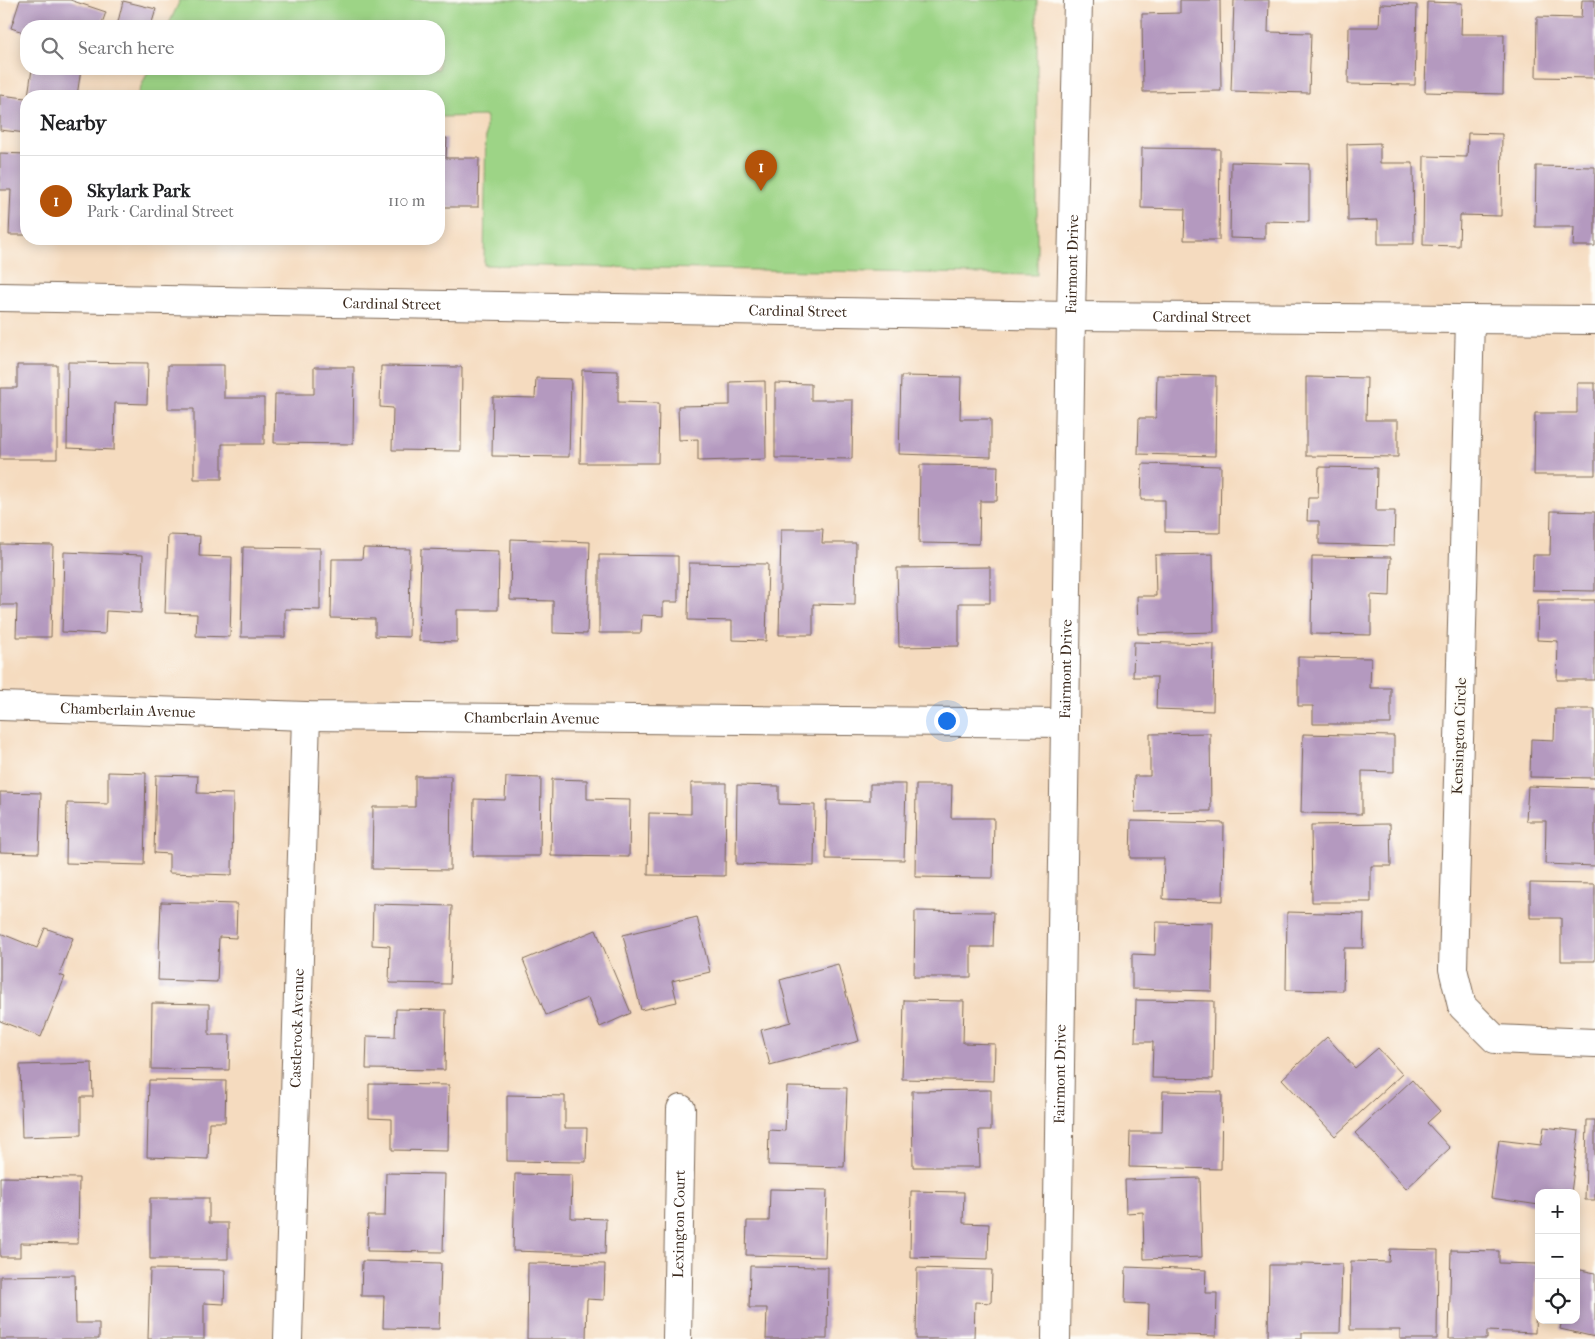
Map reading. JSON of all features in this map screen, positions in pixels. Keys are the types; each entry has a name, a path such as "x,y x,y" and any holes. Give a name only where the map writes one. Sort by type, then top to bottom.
{"street":[{"name":"Fairmont Drive","path":"1056,1339 1071,316 1078,0"},
{"name":"Cardinal Street","path":"0,297 1071,316 1595,320"},
{"name":"Kensington Circle","path":"1470,319 1453,969 1462,1006 1495,1039 1595,1043"},
{"name":"Chamberlain Avenue","path":"0,706 306,716 1065,723"},
{"name":"Castlerock Avenue","path":"288,1339 306,716"},
{"name":"Lexington Court","path":"677,1339 681,1109"}],"green space":[{"path":"180,0 1037,0 1037,275 484,265 486,116 445,117 445,90 140,90 146,75 445,75 445,20 171,20"}],"building":[{"path":"20,0 70,0 106,12 103,20 20,20 20,31 11,28"},
{"path":"1180,0 1220,0 1221,91 1143,92 1142,14 1180,13"},
{"path":"1234,0 1269,0 1268,32 1311,33 1309,93 1231,91"},
{"path":"1582,0 1595,0 1595,78 1536,77 1537,17 1581,18"},
{"path":"123,1 156,9 153,20 118,20"},
{"path":"1427,2 1462,3 1461,34 1504,34 1503,94 1425,92"},
{"path":"1380,4 1417,5 1415,85 1348,84 1349,27 1379,27"},
{"path":"31,75 80,75 78,90 29,90"},
{"path":"0,95 20,97 20,132 0,130"},
{"path":"1468,133 1502,134 1501,216 1460,215 1459,246 1423,245 1424,156 1467,157"},
{"path":"445,138 447,138 446,158 479,158 478,207 445,207"},
{"path":"1380,143 1380,163 1413,163 1414,244 1378,244 1378,220 1348,221 1347,144"},
{"path":"1142,148 1220,149 1219,240 1184,240 1185,209 1141,208"},
{"path":"0,153 20,154 20,235 9,235 11,190 0,190"},
{"path":"1231,162 1309,164 1309,222 1265,221 1265,239 1230,238"},
{"path":"1536,166 1595,167 1595,246 1573,246 1574,227 1535,227"},
{"path":"68,362 148,363 147,404 115,403 114,450 67,448"},
{"path":"17,365 57,365 57,459 0,459 0,388 17,388"},
{"path":"168,365 224,365 224,398 264,398 264,444 222,444 222,479 194,479 194,409 168,409"},
{"path":"381,366 462,367 461,451 392,450 393,408 380,407"},
{"path":"314,367 354,367 353,444 274,443 275,394 314,394"},
{"path":"582,370 618,371 618,402 659,403 658,463 580,463"},
{"path":"1157,375 1216,376 1215,456 1138,454 1139,418 1156,418"},
{"path":"901,376 961,377 960,419 991,419 991,457 899,454"},
{"path":"1306,377 1367,378 1366,420 1398,420 1398,457 1306,456"},
{"path":"536,378 571,379 569,457 492,456 493,397 535,398"},
{"path":"765,381 766,459 698,461 698,439 679,440 678,406 730,405 730,382"},
{"path":"775,383 811,384 811,400 853,400 852,459 775,458"},
{"path":"1577,383 1595,383 1595,475 1534,475 1535,413 1577,413"},
{"path":"1142,464 1221,466 1220,533 1165,532 1165,500 1141,500"},
{"path":"920,465 998,466 997,501 980,501 979,544 919,543"},
{"path":"1319,467 1377,468 1376,511 1395,511 1394,546 1319,544 1319,521 1307,521 1308,498 1318,498"},
{"path":"1551,511 1595,512 1595,591 1532,590 1533,555 1550,555"},
{"path":"781,529 823,529 822,543 856,543 855,605 813,604 813,635 779,635"},
{"path":"168,535 200,536 199,556 232,557 230,637 196,636 197,614 165,613"},
{"path":"511,539 590,542 587,634 553,633 553,601 510,600"},
{"path":"0,544 53,545 51,637 16,637 17,605 0,605"},
{"path":"243,547 320,548 320,610 285,609 285,637 241,637"},
{"path":"363,548 410,549 409,637 375,636 375,619 331,618 332,559 362,559"},
{"path":"421,549 499,551 498,610 457,610 457,642 419,641"},
{"path":"64,552 143,555 141,613 106,611 105,634 62,632"},
{"path":"1213,554 1214,632 1138,634 1137,596 1156,596 1155,555"},
{"path":"599,555 678,556 678,602 663,602 663,616 642,615 641,633 599,633"},
{"path":"1312,556 1391,557 1390,596 1371,595 1371,635 1311,634"},
{"path":"689,563 768,564 766,641 732,640 732,621 688,620"},
{"path":"990,567 990,603 959,603 959,646 899,647 897,568"},
{"path":"1538,600 1595,600 1595,680 1557,680 1558,641 1537,640"},
{"path":"1134,642 1214,644 1213,711 1156,709 1157,677 1133,677"},
{"path":"1298,657 1371,658 1370,688 1391,688 1391,724 1313,724 1313,706 1298,706"},
{"path":"1555,709 1595,709 1595,778 1530,777 1531,739 1554,740"},
{"path":"1210,733 1211,811 1135,812 1134,776 1150,776 1150,734"},
{"path":"1303,734 1394,736 1394,772 1362,771 1362,814 1301,813"},
{"path":"108,772 146,773 144,865 66,863 67,803 108,804"},
{"path":"156,775 198,776 197,793 233,794 232,875 169,873 169,854 154,853"},
{"path":"415,776 451,776 450,870 372,869 373,807 415,807"},
{"path":"506,777 541,778 540,856 473,856 474,799 505,800"},
{"path":"552,779 587,780 587,799 630,800 629,857 551,856"},
{"path":"691,783 726,783 725,876 648,875 649,813 691,814"},
{"path":"870,784 906,784 904,860 826,859 827,800 870,801"},
{"path":"737,785 779,786 779,804 815,805 814,866 736,864"},
{"path":"916,785 952,785 951,818 994,818 993,878 915,877"},
{"path":"1528,786 1595,788 1595,866 1545,864 1546,821 1526,821"},
{"path":"0,792 41,793 39,853 0,852"},
{"path":"1131,821 1224,823 1223,901 1163,899 1164,858 1130,858"},
{"path":"1390,824 1391,866 1371,866 1371,902 1312,902 1311,825"},
{"path":"1530,883 1595,884 1595,961 1561,961 1561,918 1530,918"},
{"path":"161,902 237,904 236,938 219,937 217,982 158,980"},
{"path":"373,904 452,906 450,984 389,983 390,946 372,945"},
{"path":"915,911 994,912 993,947 971,947 971,977 914,977"},
{"path":"1287,912 1364,914 1363,948 1344,948 1343,991 1286,990"},
{"path":"697,917 710,972 672,981 677,1002 641,1010 623,935"},
{"path":"1156,922 1213,923 1212,991 1132,989 1132,954 1155,955"},
{"path":"45,928 73,938 59,975 65,977 41,1037 0,1021 0,933 37,948"},
{"path":"596,930 631,1013 600,1027 588,998 546,1015 523,960"},
{"path":"838,964 859,1041 770,1065 761,1030 791,1022 780,980"},
{"path":"904,1000 964,1001 963,1043 995,1044 994,1081 902,1079"},
{"path":"1136,1000 1214,1001 1213,1079 1152,1078 1153,1042 1135,1042"},
{"path":"152,1003 209,1004 209,1035 230,1035 229,1070 151,1069"},
{"path":"396,1009 446,1010 445,1070 366,1069 367,1036 395,1037"},
{"path":"1327,1037 1355,1068 1378,1048 1402,1074 1335,1136 1282,1079"},
{"path":"92,1063 93,1097 81,1097 81,1135 22,1137 20,1065"},
{"path":"149,1080 226,1081 225,1122 209,1122 208,1159 147,1157"},
{"path":"1412,1080 1440,1111 1427,1123 1450,1148 1406,1189 1355,1133"},
{"path":"369,1084 449,1085 448,1151 392,1150 392,1119 369,1118"},
{"path":"787,1087 847,1088 844,1167 768,1165 769,1130 785,1131"},
{"path":"991,1090 991,1130 979,1130 980,1167 913,1167 912,1091"},
{"path":"1163,1091 1222,1092 1221,1169 1129,1167 1130,1132 1162,1132"},
{"path":"507,1095 565,1096 565,1128 587,1128 586,1162 507,1161"},
{"path":"1587,1120 1595,1120 1595,1200 1585,1200"},
{"path":"1544,1127 1579,1131 1572,1189 1535,1189 1535,1204 1491,1198 1499,1140 1541,1145"},
{"path":"386,1173 445,1174 443,1252 367,1251 368,1216 385,1216"},
{"path":"515,1174 572,1175 571,1218 606,1219 605,1254 513,1251"},
{"path":"0,1177 79,1178 78,1244 20,1243 20,1257 0,1257"},
{"path":"1200,1178 1202,1257 1144,1259 1143,1212 1126,1213 1125,1180"},
{"path":"770,1189 827,1190 825,1257 746,1255 747,1221 769,1221"},
{"path":"911,1191 964,1192 963,1223 989,1224 988,1259 910,1257"},
{"path":"150,1198 209,1198 209,1223 228,1223 228,1259 150,1259"},
{"path":"1390,1249 1438,1250 1437,1339 1400,1339 1400,1330 1350,1330 1351,1261 1389,1262"},
{"path":"1451,1250 1499,1251 1499,1263 1535,1264 1535,1333 1487,1331 1487,1339 1449,1339"},
{"path":"362,1261 441,1263 439,1329 383,1328 384,1296 361,1296"},
{"path":"528,1263 605,1264 604,1300 587,1299 586,1339 527,1339"},
{"path":"1302,1263 1342,1264 1340,1333 1302,1333 1302,1339 1268,1339 1269,1265 1302,1265"},
{"path":"750,1266 828,1267 827,1339 766,1339 767,1308 749,1308"},
{"path":"1126,1267 1206,1270 1205,1293 1217,1293 1216,1336 1148,1334 1149,1304 1125,1303"},
{"path":"917,1268 992,1270 991,1303 975,1302 974,1339 916,1339"},
{"path":"150,1269 225,1270 224,1304 204,1303 204,1339 148,1339"},
{"path":"1580,1270 1595,1273 1595,1337 1560,1329 1561,1324 1580,1324"},
{"path":"75,1275 76,1323 99,1323 99,1339 0,1339 0,1276"}],"place":[{"name":"Skylark Park","path":"761,191"}]}
